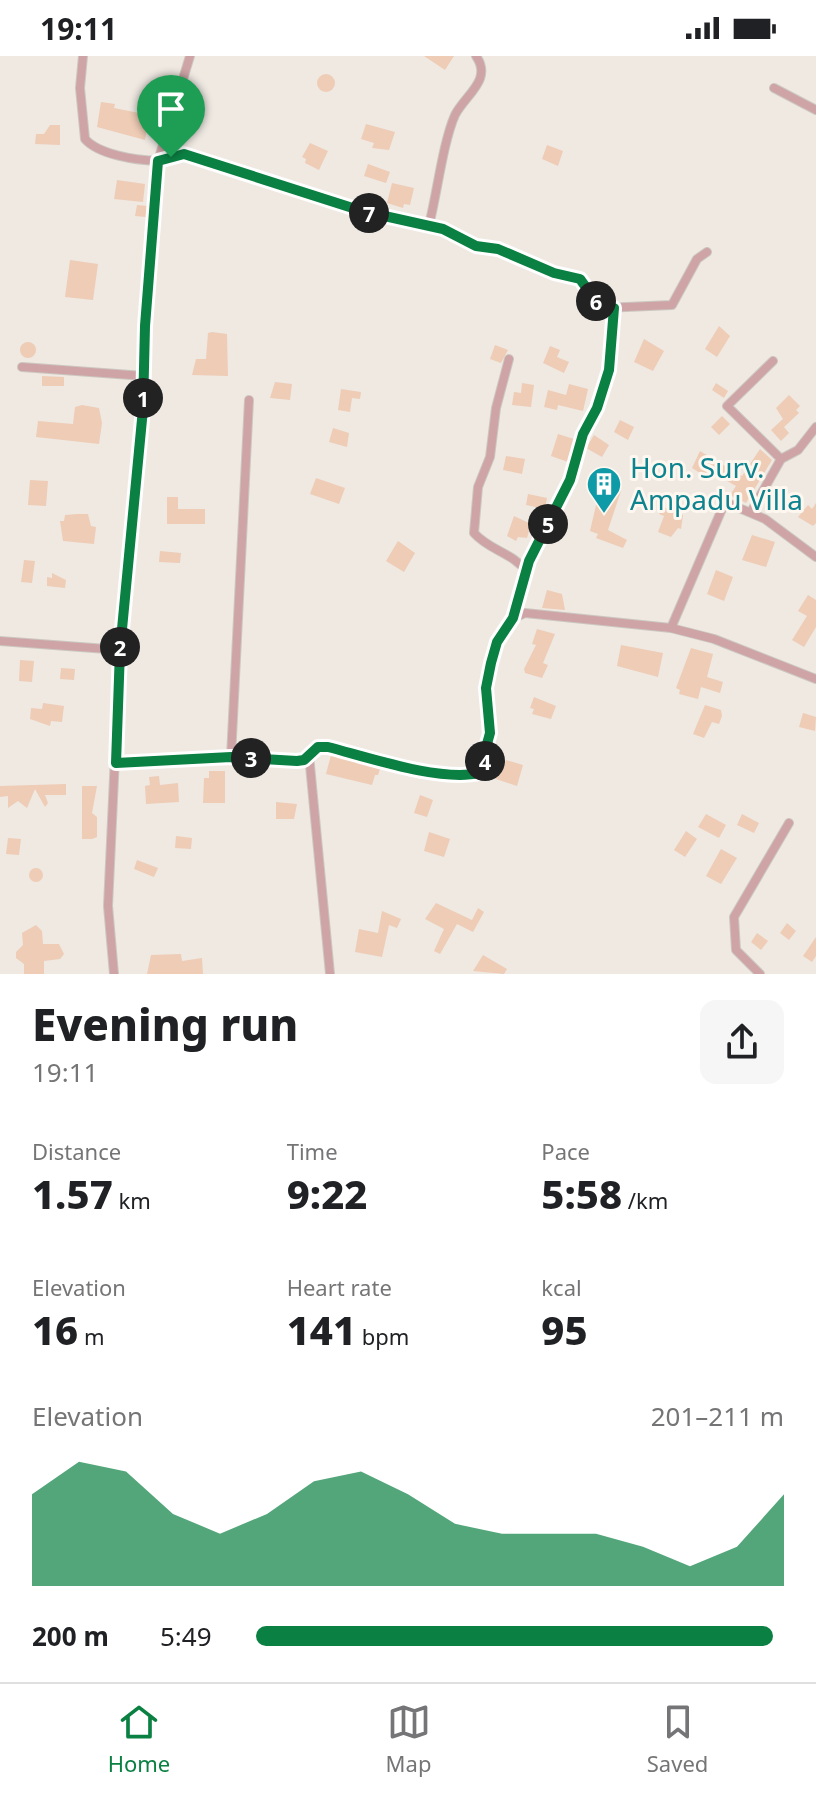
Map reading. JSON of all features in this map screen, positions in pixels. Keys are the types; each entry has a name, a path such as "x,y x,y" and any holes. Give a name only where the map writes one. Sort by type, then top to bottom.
{"street":[{"path":"83,56 80,88 85,139 103,151 158,161 184,154 200,157 362,211 429,225 463,236 476,246 498,249 554,273 575,276 586,284 598,304 614,308 672,305 697,259 707,252"},
{"path":"114,974 108,906 120,650 144,376 158,161 190,56"},
{"path":"429,225 453,119 480,82 482,66 476,56"},
{"path":"774,88 816,110"},
{"path":"116,763 231,757 297,761 318,747 328,747 409,769 468,775 479,773 490,733 486,688 497,642 513,618 527,572 570,480 583,434 597,408 609,370 614,308"},
{"path":"509,359 496,408 490,457 478,487 474,533 483,543 511,555 527,572"},
{"path":"773,361 727,406 781,459"},
{"path":"22,367 144,376"},
{"path":"231,757 249,400"},
{"path":"751,512 781,459 798,450 816,427"},
{"path":"671,628 704,558 720,507 725,502 751,512 816,557"},
{"path":"513,618 525,613 671,628 714,639 816,679"},
{"path":"0,641 120,650"},
{"path":"309,755 330,974"},
{"path":"760,974 736,950 734,917 789,823"}],"building":[{"path":"424,56 454,56 445,70"},
{"path":"326,74 335,83 326,92 317,83"},
{"path":"101,102 149,115 145,140 97,127"},
{"path":"366,124 395,132 389,150 372,148 374,143 361,139"},
{"path":"50,125 60,125 60,145 35,144 36,134 44,134"},
{"path":"310,143 328,151 319,170 305,163 306,159 302,157"},
{"path":"547,145 563,151 558,166 542,159"},
{"path":"368,164 390,172 386,183 364,176"},
{"path":"117,180 145,184 143,202 114,199"},
{"path":"392,183 414,188 410,205 404,204 403,208 387,203"},
{"path":"137,205 147,206 146,217 135,216"},
{"path":"70,260 98,264 93,300 65,297"},
{"path":"719,326 730,336 717,357 705,349"},
{"path":"208,333 227,334 228,376 192,375 196,359 206,359"},
{"path":"644,339 664,351 653,371 634,362"},
{"path":"28,342 36,350 28,358 20,350"},
{"path":"495,345 508,350 501,363 490,359"},
{"path":"550,346 560,350 557,357 569,362 564,373 543,363"},
{"path":"42,376 64,377 64,386 42,386"},
{"path":"275,382 292,384 290,400 270,398"},
{"path":"522,383 534,385 531,407 512,405 514,392 521,393"},
{"path":"716,383 728,391 724,398 712,390"},
{"path":"569,384 588,389 583,411 558,405 557,410 544,407 548,390 566,395"},
{"path":"341,389 361,392 360,399 352,398 350,412 338,410"},
{"path":"789,395 800,406 796,410 799,413 784,427 789,433 781,441 771,430 783,419 776,408"},
{"path":"75,407 99,408 102,423 99,444 36,437 38,421 73,424"},
{"path":"722,416 730,424 719,435 711,427"},
{"path":"620,420 634,427 628,440 614,432"},
{"path":"333,428 349,433 347,447 329,442"},
{"path":"558,434 574,439 568,462 551,456"},
{"path":"594,435 609,445 602,457 586,448"},
{"path":"760,449 772,460 746,503 730,495 736,486 708,470 705,476 692,468 700,451 742,476"},
{"path":"506,456 525,459 522,474 503,470"},
{"path":"316,478 345,488 339,504 310,494"},
{"path":"30,480 48,481 46,506 28,505"},
{"path":"601,484 621,491 608,530 627,540 623,548 596,538 598,534 590,531"},
{"path":"528,494 547,498 545,509 526,505"},
{"path":"167,497 178,497 178,509 205,509 205,524 167,524"},
{"path":"816,503 816,523 813,526 798,517 808,505 812,509"},
{"path":"662,506 683,515 681,529 678,528 671,537 658,532 664,516 659,514"},
{"path":"88,514 91,526 96,527 94,544 63,541 60,521 64,521 65,515"},
{"path":"514,516 531,524 527,538 518,537 516,541 507,536"},
{"path":"752,535 775,542 766,567 742,560"},
{"path":"398,541 415,553 404,572 386,561"},
{"path":"160,551 181,553 180,563 159,562"},
{"path":"24,560 35,561 32,583 21,582"},
{"path":"716,570 733,577 724,601 707,594"},
{"path":"52,573 66,580 65,588 47,586 47,577 52,578"},
{"path":"547,590 562,594 565,610 542,608"},
{"path":"808,595 816,600 816,627 804,647 792,640 807,616 798,611"},
{"path":"537,629 555,634 543,663 548,665 542,678 525,673 524,669 536,645 532,644"},
{"path":"621,645 663,653 658,677 617,666"},
{"path":"691,648 713,654 707,677 723,682 720,693 701,687 698,699 679,694 680,690 676,688"},
{"path":"20,660 34,661 32,682 19,681"},
{"path":"61,668 75,669 74,680 60,679"},
{"path":"534,697 556,706 551,719 532,714 534,709 530,708"},
{"path":"43,703 64,706 62,722 51,721 50,726 30,719 31,708 42,709"},
{"path":"705,705 721,710 722,716 719,724 712,722 704,738 693,734"},
{"path":"803,713 816,717 815,731 799,727"},
{"path":"331,755 380,769 378,775 375,775 372,785 326,774"},
{"path":"506,760 523,765 517,786 496,779 500,765 504,766"},
{"path":"209,771 225,771 225,803 203,803 204,778 209,778"},
{"path":"159,776 160,785 178,783 179,802 146,804 145,786 150,785 149,777"},
{"path":"66,784 66,795 45,795 48,803 45,807 35,789 27,808 18,801 8,808 8,796 0,797 0,786"},
{"path":"82,786 97,786 92,813 97,817 97,837 92,839 82,839"},
{"path":"420,795 433,800 427,817 414,813"},
{"path":"276,802 297,804 294,819 276,819"},
{"path":"706,814 726,825 719,838 698,827"},
{"path":"742,814 759,823 754,833 737,825"},
{"path":"686,831 697,839 685,857 674,850"},
{"path":"429,832 450,839 444,857 424,851"},
{"path":"176,836 192,838 191,849 175,848"},
{"path":"8,838 21,839 19,855 6,854"},
{"path":"721,849 737,858 721,884 706,876"},
{"path":"137,860 158,868 154,877 134,869"},
{"path":"36,868 43,875 36,882 29,875"},
{"path":"436,903 472,920 478,908 484,912 473,932 457,924 440,954 434,951 444,929 425,919"},
{"path":"382,911 401,919 397,928 389,925 382,957 355,952 359,929 378,933"},
{"path":"787,923 796,931 789,940 780,933"},
{"path":"36,925 42,931 43,944 59,944 64,954 60,959 44,961 44,974 24,974 24,964 16,958 16,952 23,945 22,933"},
{"path":"757,933 768,941 761,950 751,942"},
{"path":"816,937 816,956 812,962 803,956"},
{"path":"181,954 182,961 202,958 203,974 147,974 151,955"},
{"path":"483,955 507,969 504,974 473,971"}],"place":[{"name":"Hon. Surv. Ampadu Villa","path":"604,515"}],"route":[{"path":"184,154 200,157 362,211 443,229 463,236 476,246 498,249 554,273 575,276 586,284 598,304 603,308 614,308 609,370 597,408 583,434 570,480 529,561 513,618 497,642 486,688 490,733 479,773 468,775 409,769 328,747 318,747 304,760 297,761 231,757 116,763 120,650 143,409 145,326 157,211 158,161 171,157 184,154"}]}
